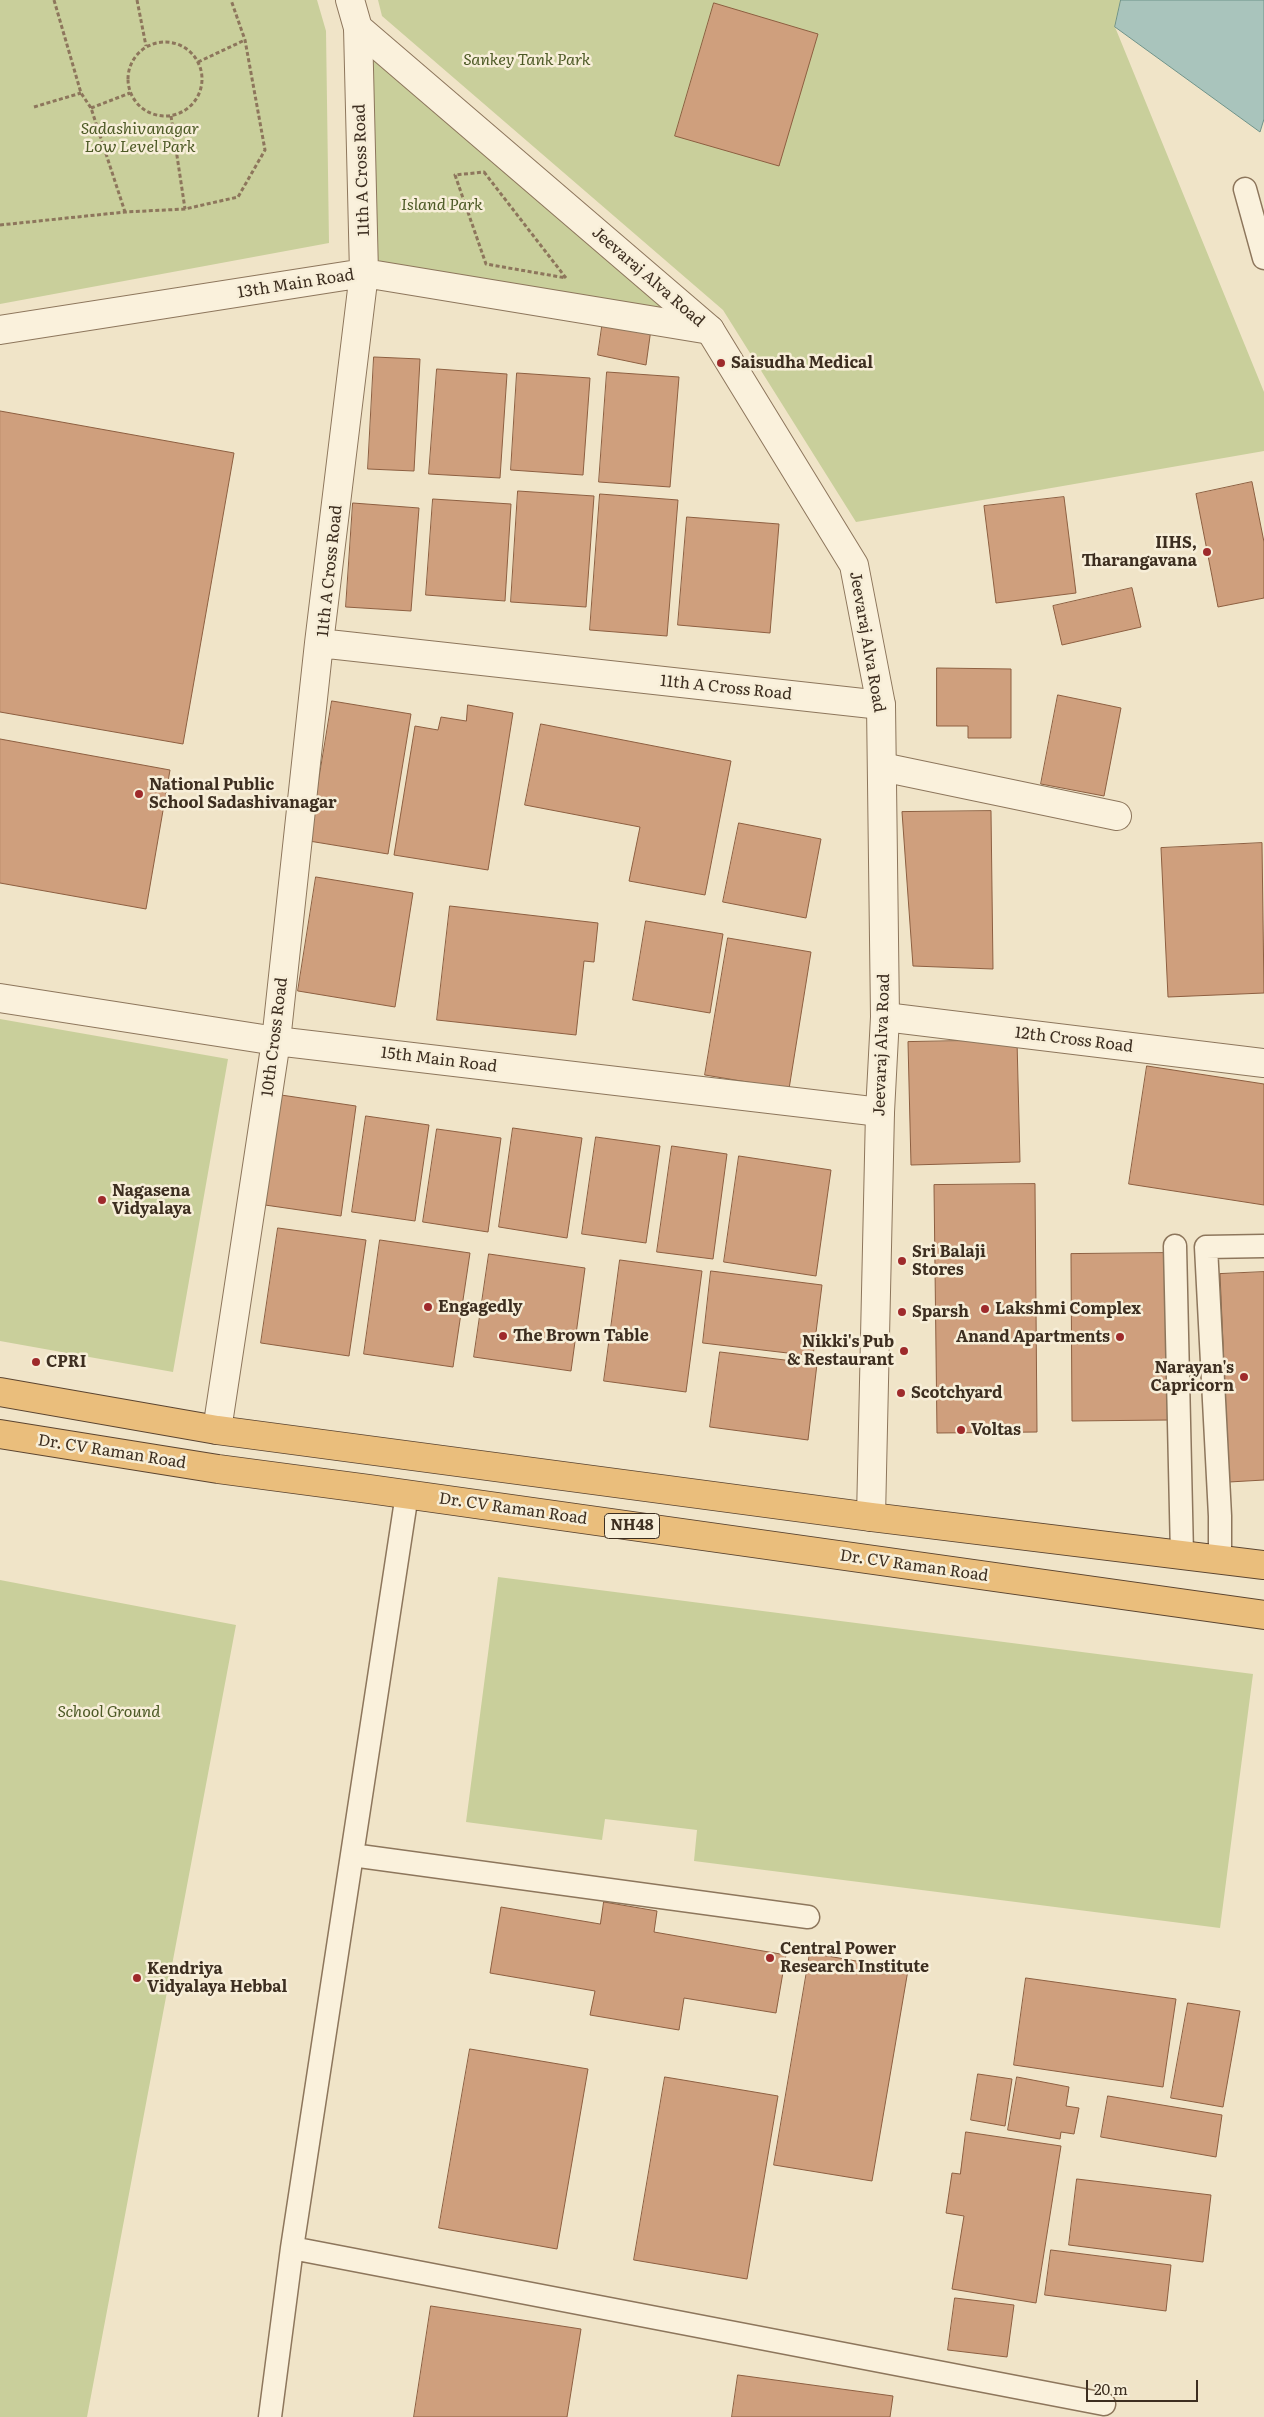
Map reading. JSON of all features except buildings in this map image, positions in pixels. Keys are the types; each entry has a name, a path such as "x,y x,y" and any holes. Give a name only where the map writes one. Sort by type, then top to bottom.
{"highway":[{"path":"0,1392 217,1430 871,1517 1264,1565"},
{"name":"Dr. CV Raman Road","path":"0,1434 218,1469 1264,1614"}],"street":[{"path":"350,0 358,28"},
{"name":"11th A Cross Road","path":"358,28 364,273 319,643 881,706"},
{"name":"Jeevaraj Alva Road","path":"358,28 710,330 854,565 881,706 885,1017 880,1112 871,1517"},
{"name":"13th Main Road","path":"0,330 364,273 710,330"},
{"name":"10th Cross Road","path":"217,1430 276,1041 319,643"},
{"path":"882,767 1118,816"},
{"name":"15th Main Road","path":"0,998 276,1041 880,1112"},
{"name":"12th Cross Road","path":"885,1017 1264,1063"}],"lane":[{"path":"1245,190 1264,258"},
{"path":"1174,1246 1182,1555"},
{"path":"1220,1559 1220,1516 1206,1247 1264,1246"},
{"path":"270,2417 292,2248 407,1494"},
{"path":"352,1855 808,1917"},
{"path":"292,2248 1104,2404"}],"path":[{"path":"54,0 81,93 91,108 125,212"},
{"path":"137,0 146,46"},
{"path":"0,225 125,212 185,209 238,197 265,150 246,40 231,0"},
{"path":"198,62 246,40"},
{"path":"164,42 173,43 185,48 198,62 202,73 199,95 192,105 172,116 153,114 138,105 130,93 127,79 131,61 146,46 164,42"},
{"path":"34,107 81,93"},
{"path":"91,108 130,93"},
{"path":"172,116 185,209"},
{"path":"484,172 566,278 486,264 454,175 484,172"}],"green space":[{"name":"Sadashivanagar Low Level Park","path":"0,0 317,0 326,31 329,243 0,304"},
{"name":"Sankey Tank Park","path":"378,0 1121,0 1115,27 1264,392 1264,451 856,522 723,310 382,16"},
{"name":"Island Park","path":"358,29 710,330 364,273"},
{"name":"Nagasena Vidyalaya","path":"0,1019 228,1059 173,1372 0,1341"},
{"path":"498,1577 1253,1674 1220,1928 694,1861 697,1830 605,1819 602,1840 466,1822"},
{"name":"School Ground","path":"0,1580 236,1625 87,2417 0,2417"}],"water":[{"path":"1121,0 1264,0 1264,119 1260,132 1115,27"}],"place":[{"name":"Saisudha Medical","path":"721,363"},
{"name":"IIHS, Tharangavana","path":"1207,552"},
{"name":"National Public School Sadashivanagar","path":"139,794"},
{"name":"Nagasena Vidyalaya","path":"102,1200"},
{"name":"Sri Balaji Stores","path":"902,1261"},
{"name":"Engagedly","path":"428,1307"},
{"name":"Lakshmi Complex","path":"985,1309"},
{"name":"Sparsh","path":"902,1312"},
{"name":"The Brown Table","path":"503,1336"},
{"name":"Anand Apartments","path":"1120,1337"},
{"name":"Nikki's Pub & Restaurant","path":"904,1351"},
{"name":"CPRI","path":"36,1362"},
{"name":"Narayan's Capricorn","path":"1244,1377"},
{"name":"Scotchyard","path":"901,1393"},
{"name":"Voltas","path":"961,1430"},
{"name":"Central Power Research Institute","path":"770,1958"},
{"name":"Kendriya Vidyalaya Hebbal","path":"137,1978"}]}
